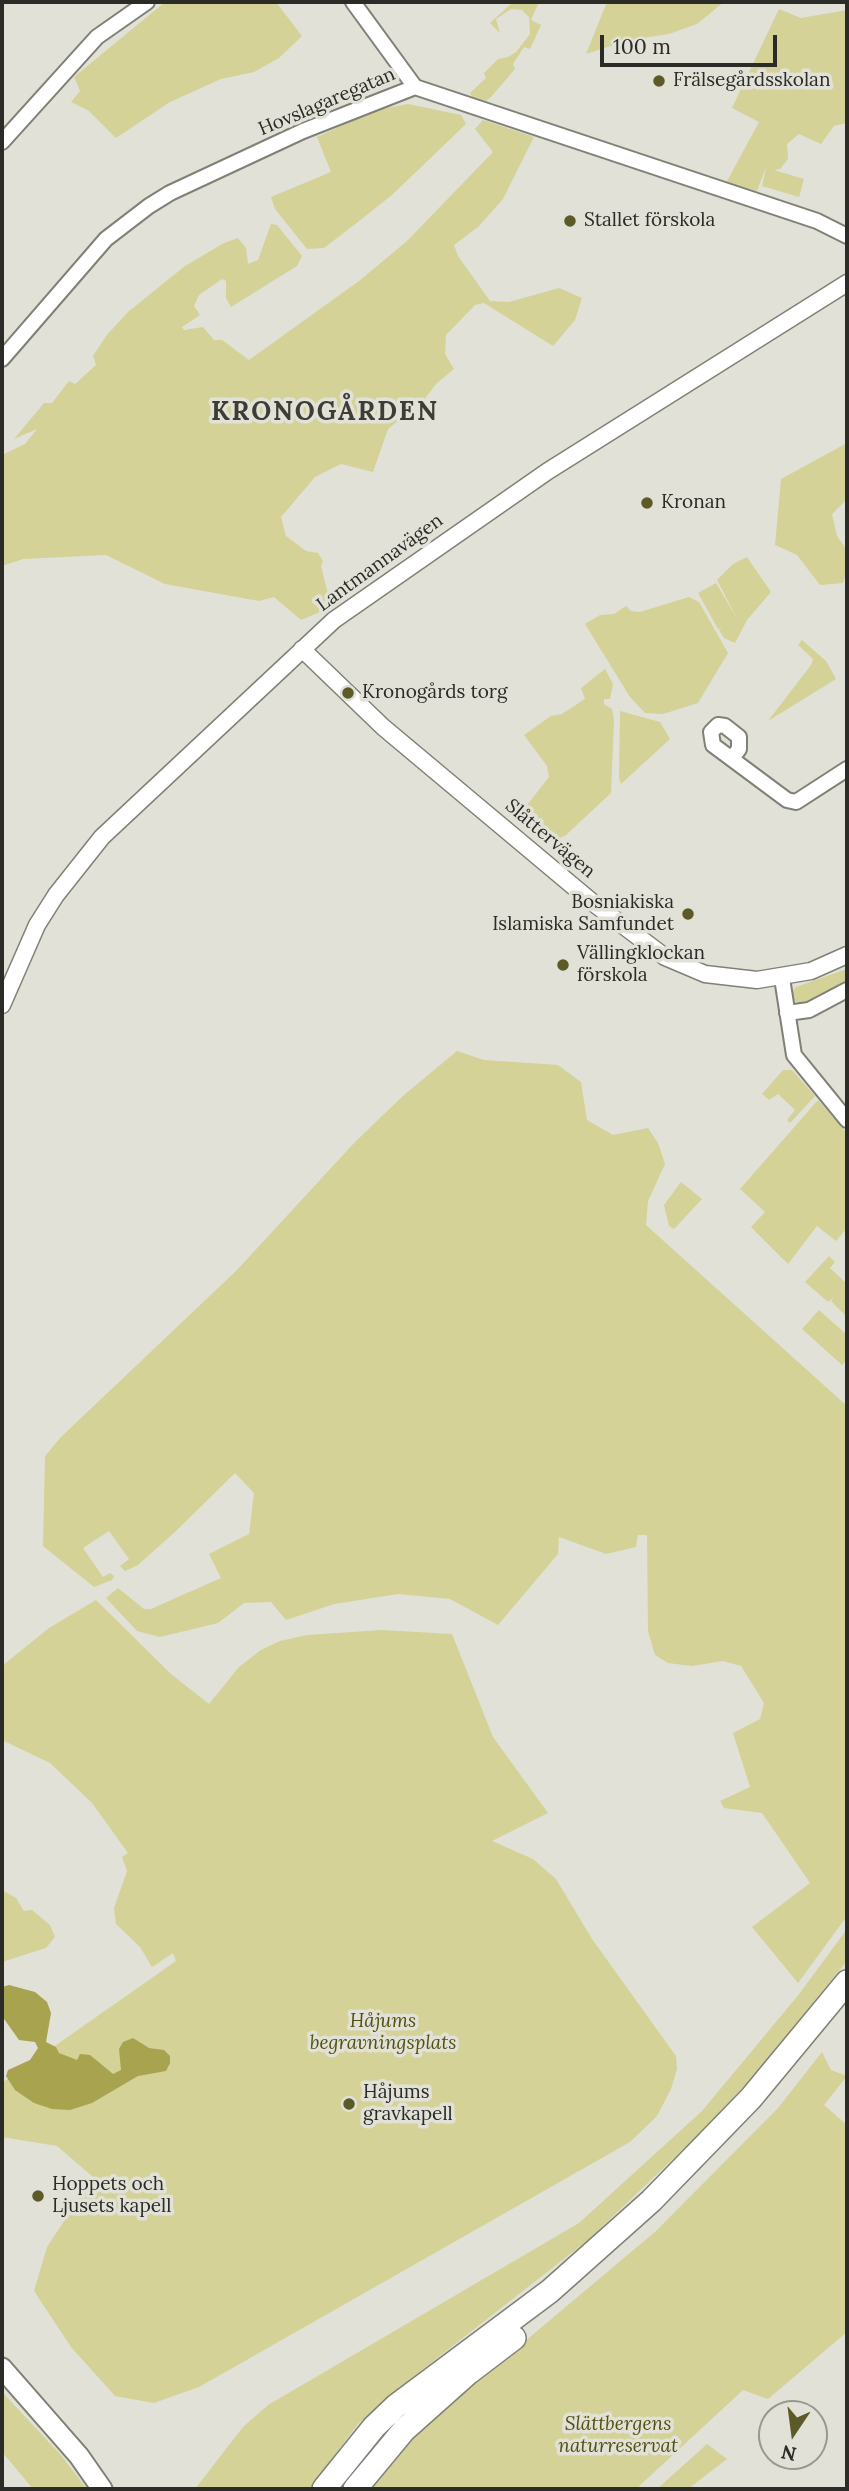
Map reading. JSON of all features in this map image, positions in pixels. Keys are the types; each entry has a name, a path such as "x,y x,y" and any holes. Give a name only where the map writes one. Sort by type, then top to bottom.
{"highway":[{"path":"324,2489 374,2427 397,2406 550,2291 651,2202 751,2098 847,1982"},
{"path":"355,2489 384,2451 430,2405 561,2303 663,2211 763,2107 847,2007"}],"main road":[{"path":"2,2368 79,2456 102,2489"},
{"path":"79,2456 117,2489"}],"street":[{"path":"2,142 97,37 147,2"},
{"path":"353,2 415,87"},
{"name":"Hovslagaregatan","path":"2,359 106,239 170,192 303,131 415,87 817,221 847,236"},
{"name":"Lantmannavägen","path":"2,1005 37,925 56,895 102,837 302,649 356,603 548,471 847,283"},
{"name":"Slåttervägen","path":"302,649 383,727 642,943 682,966 705,974 757,980 782,978 811,971 847,955"},
{"path":"733,758 787,800 796,802 847,769"},
{"path":"782,978 797,1062 847,1120"},
{"path":"787,1013 824,1005 847,990"}],"green space":[{"path":"165,2 276,2 302,36 279,58 254,72 221,79 170,102 116,138 89,111 71,102 80,91 74,77"},
{"path":"513,2 539,2 531,20 541,25 530,49 524,47 513,64 515,69 491,97 486,101 472,97 470,93 486,78 484,73 498,59 516,52 530,34 529,17 522,10 511,9 496,19 500,33 490,23"},
{"path":"607,2 724,2 697,24 669,34 629,40 586,54"},
{"path":"779,9 801,18 847,10 847,123 834,126 821,144 799,134 787,144 788,159 780,169 774,170 804,179 799,197 762,186 766,167 757,191 726,183 759,122 732,108"},
{"path":"408,104 461,115 466,124 392,195 354,225 324,248 307,249 275,209 271,197 331,172 317,137 376,110"},
{"path":"483,120 534,137 503,199 478,227 454,245 458,256 490,301 509,302 559,288 582,298 575,320 553,346 484,303 475,305 446,335 445,354 454,369 436,384 424,400 388,429 373,472 341,464 315,477 281,517 286,536 306,551 318,553 323,561 321,566 328,594 322,611 301,620 274,597 259,601 165,584 106,555 23,559 2,566 2,455 25,444 37,429 14,439 44,403 52,403 69,381 75,384 96,365 93,356 106,336 128,312 185,266 224,243 238,238 246,248 248,264 258,260 271,224 277,225 302,256 297,266 231,307 226,298 226,281 222,279 199,295 194,306 200,315 182,327 184,330 203,327 214,340 222,340 249,360 359,281 407,241 493,152 475,129"},
{"path":"847,443 847,499 832,514 837,536 847,550 847,569 843,583 820,585 797,555 775,545 781,479"},
{"path":"747,557 771,592 747,620 735,643 724,638 719,630 722,628 718,629 698,593 716,583 738,620 717,580 733,564"},
{"path":"689,597 699,602 728,653 698,703 663,714 645,713 630,697 585,624 600,615 614,614 626,606 631,611 640,612"},
{"path":"802,640 826,661 836,679 768,721 811,665 813,659 798,645"},
{"path":"605,669 613,684 610,699 604,699 604,704 612,709 614,720 611,793 566,835 548,844 516,819 549,777 547,766 524,735 551,716 562,714 585,699 581,688"},
{"path":"620,711 660,722 670,739 621,784 619,778"},
{"path":"847,969 847,982 805,1006 793,1000 792,992 796,987"},
{"path":"457,1051 484,1060 558,1065 581,1082 587,1120 613,1135 648,1128 658,1143 665,1164 648,1201 646,1225 847,1406 847,1916 798,1983 752,1927 810,1883 762,1813 724,1808 720,1801 750,1787 733,1733 760,1719 764,1703 741,1666 723,1661 692,1666 668,1663 655,1655 648,1631 647,1535 638,1535 636,1547 606,1554 559,1537 558,1554 498,1625 450,1599 398,1594 334,1604 286,1620 271,1602 244,1603 218,1623 160,1637 137,1631 106,1598 118,1588 144,1609 151,1609 221,1578 209,1554 249,1534 254,1493 235,1473 138,1565 125,1571 120,1566 129,1559 109,1531 83,1548 103,1577 110,1573 114,1576 112,1580 94,1587 43,1546 45,1456 61,1437 237,1270 355,1142 404,1095"},
{"path":"783,1070 792,1070 815,1096 790,1123 787,1120 795,1110 778,1094 769,1100 762,1094"},
{"path":"818,1100 847,1133 847,1228 836,1241 817,1226 788,1264 751,1227 765,1212 740,1189"},
{"path":"681,1182 702,1199 674,1229 669,1226 664,1205"},
{"path":"829,1256 835,1262 830,1268 847,1284 847,1317 831,1301 834,1297 828,1302 805,1282"},
{"path":"819,1310 847,1335 847,1360 842,1365 802,1329"},
{"name":"Håjums begravningsplats","path":"96,1600 171,1674 209,1704 239,1667 261,1650 280,1641 307,1635 382,1630 452,1634 493,1737 548,1813 492,1841 533,1859 556,1879 592,1939 676,2056 677,2069 671,2089 657,2116 630,2142 199,2387 154,2403 115,2396 71,2347 34,2291 47,2247 93,2177 57,2146 2,2137 2,2083 176,1961 173,1953 152,1967 140,1947 116,1924 114,1908 127,1871 122,1857 128,1853 92,1803 50,1763 2,1740 2,1666 49,1628"},
{"path":"2,1890 16,1898 24,1911 32,1910 50,1925 55,1937 46,1948 2,1962"},
{"path":"847,1929 847,1961 748,2082 696,2137 588,2240 404,2384 358,2424 309,2489 195,2489 243,2427 268,2405 579,2223 702,2111 800,1993"},
{"path":"822,2052 831,2070 847,2076 824,2105 847,2125 847,2332 768,2399 743,2390 636,2489 367,2489 398,2448 656,2231 778,2108"},
{"path":"2,2392 60,2454 87,2489 33,2489 2,2452"},
{"name":"Slättbergens naturreservat","path":"707,2444 727,2459 688,2489 657,2489"}],"shaded area":[{"path":"9,1985 35,1992 47,2002 51,2013 46,2042 56,2047 59,2053 77,2060 80,2054 90,2055 113,2074 121,2070 119,2049 123,2042 133,2038 149,2048 164,2050 170,2056 166,2071 138,2076 92,2103 70,2110 52,2109 34,2103 15,2090 6,2076 8,2070 30,2060 38,2048 35,2042 19,2040 2,2016 2,1987"}],"place":[{"name":"Frälsegårdsskolan","path":"659,81"},
{"name":"Stallet förskola","path":"570,221"},
{"name":"Kronan","path":"647,503"},
{"name":"Kronogårds torg","path":"348,693"},
{"name":"Bosniakiska Islamiska Samfundet","path":"688,914"},
{"name":"Vällingklockan förskola","path":"563,965"},
{"name":"Håjums gravkapell","path":"349,2104"},
{"name":"Hoppets och Ljusets kapell","path":"38,2196"}],"district":[{"name":"KRONOGÅRDEN","path":"325,413"}]}
